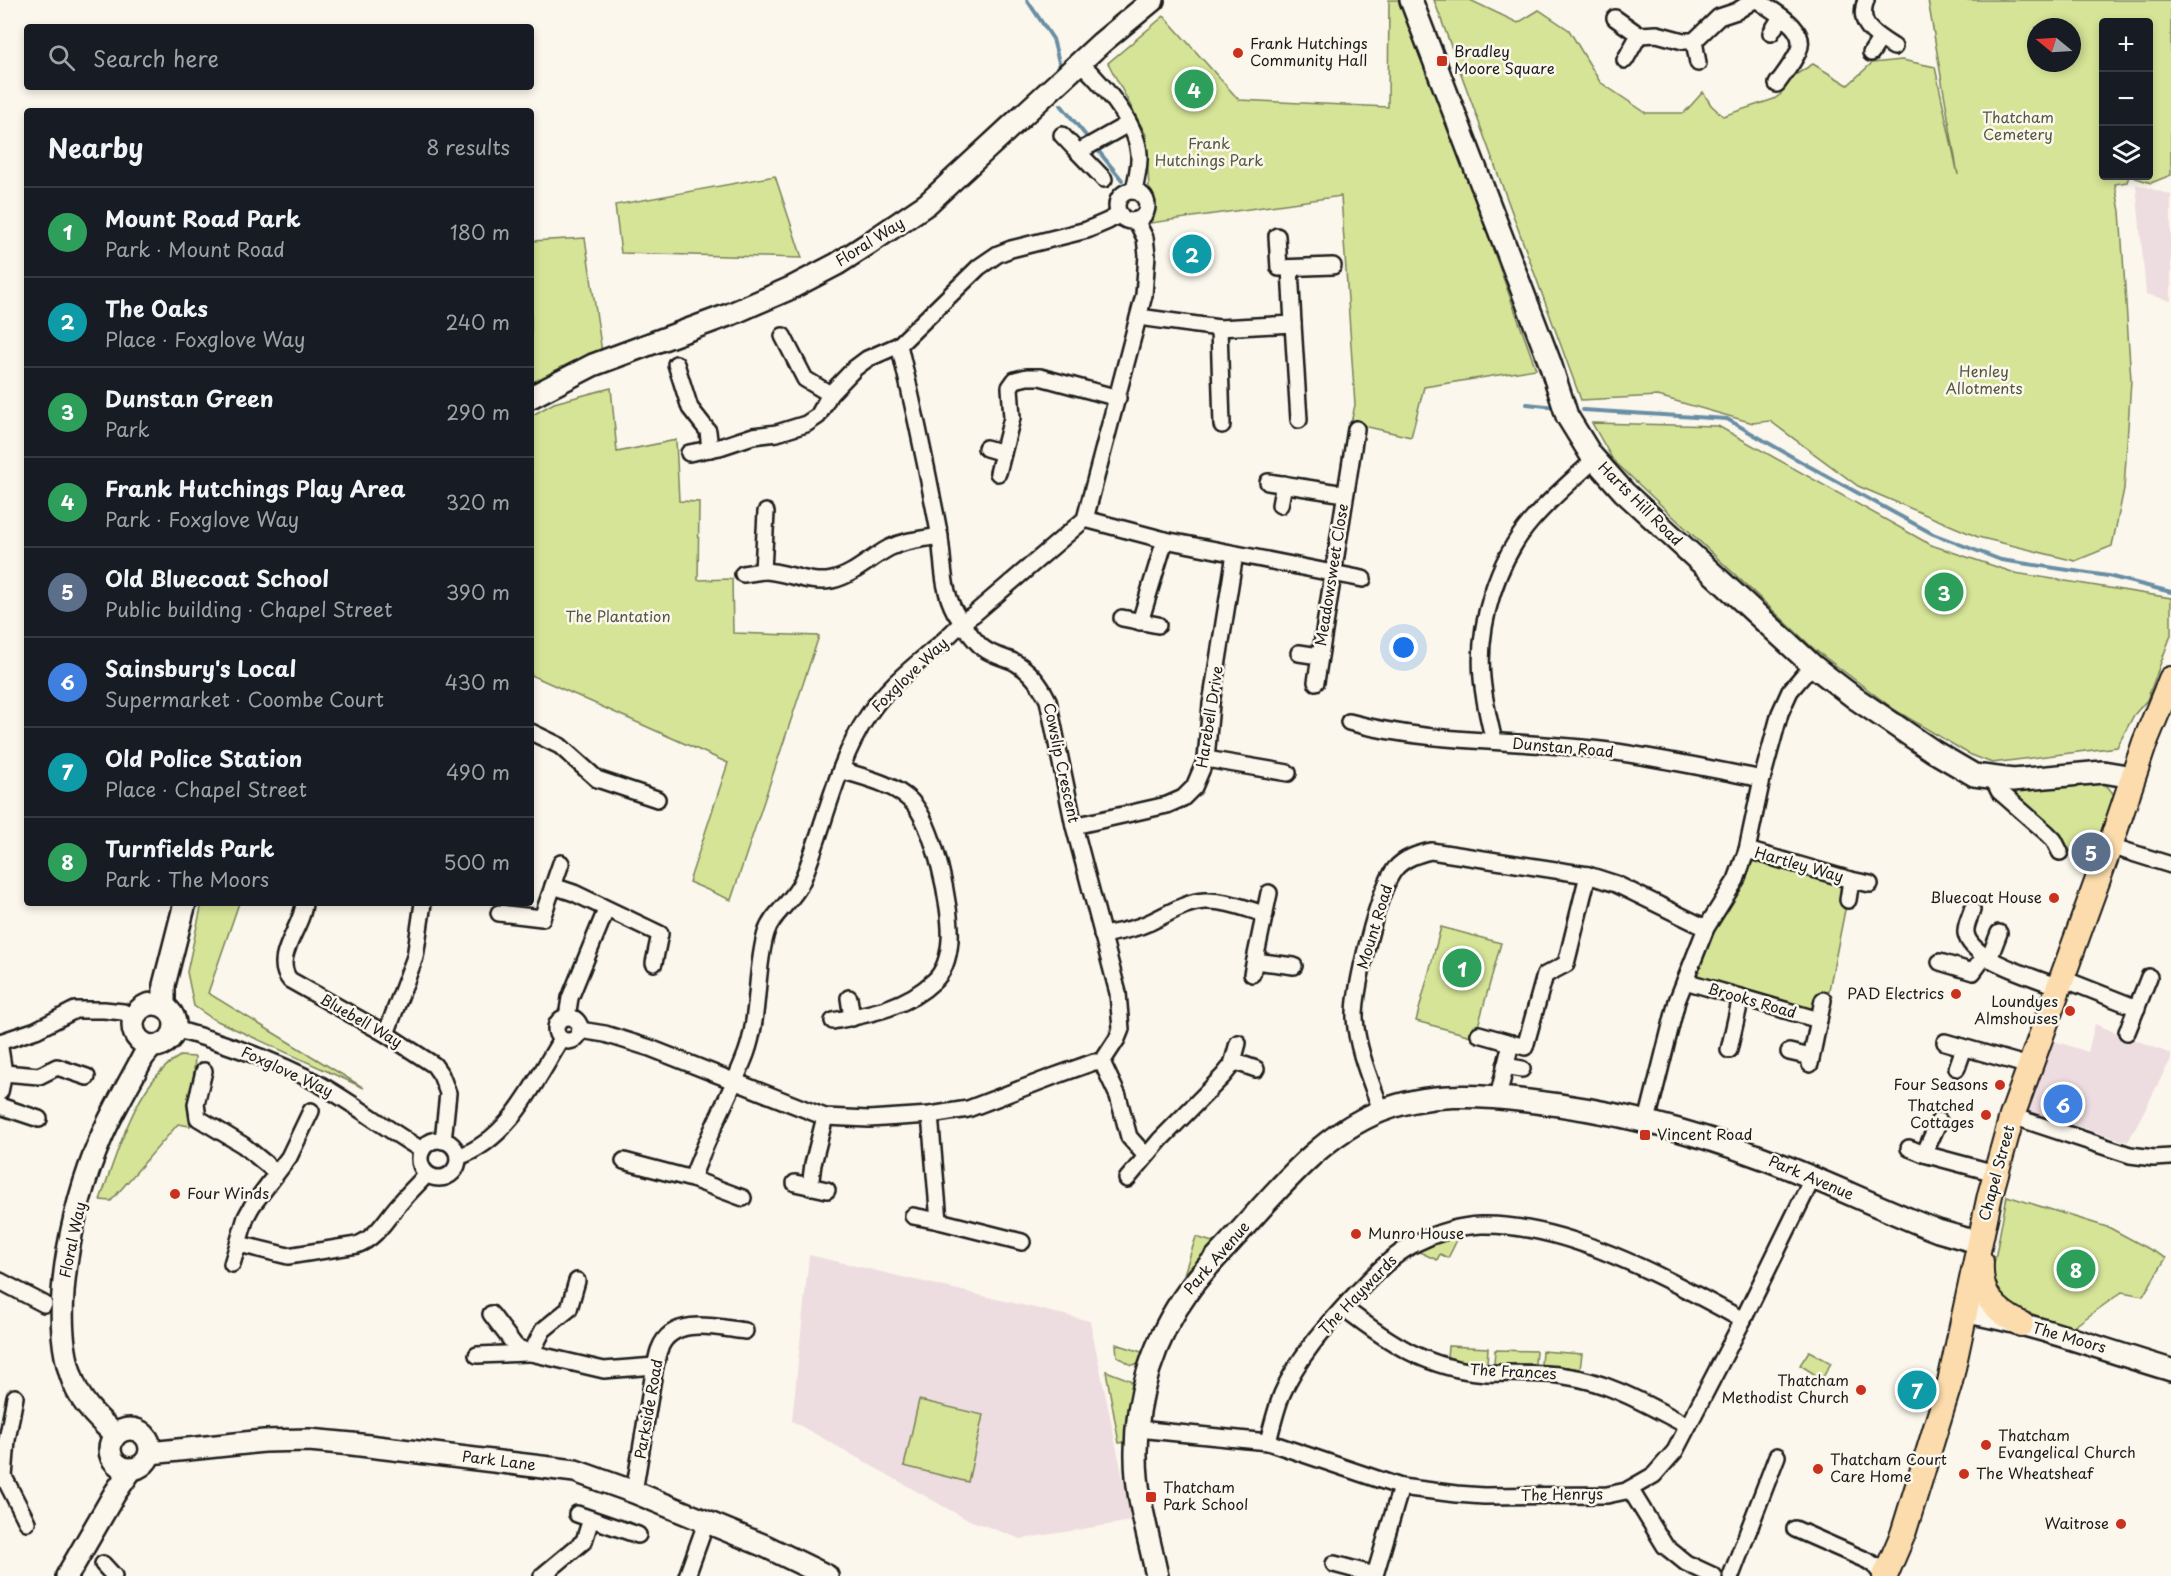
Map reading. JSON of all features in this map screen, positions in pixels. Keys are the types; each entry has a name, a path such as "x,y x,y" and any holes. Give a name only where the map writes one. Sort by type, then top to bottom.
{"main road":[{"name":"Chapel Street","path":"1884,1576 1903,1534 1950,1382 1995,1173 2012,1116 2133,777 2171,679"},
{"path":"1979,1243 1982,1250 1982,1280 1989,1298 2002,1315 2021,1324"}],"street":[{"name":"Floral Way","path":"534,395 593,365 731,314 791,288 837,264 899,225 927,204 1152,0"},
{"name":"Harts Hill Road","path":"1411,0 1550,363 1567,416 1595,459 1624,492 1812,665 1855,698 1933,751 1974,775 2013,780 2103,772 2133,777"},
{"path":"1615,18 1640,35 1657,34 1683,41 1694,41 1719,17 1737,11 1756,0 1794,26 1799,34 1800,50 1777,84"},
{"path":"1866,0 1863,17 1871,33 1894,47"},
{"path":"1771,33 1781,17"},
{"path":"1625,60 1640,35"},
{"path":"1871,53 1880,39"},
{"path":"1694,41 1698,63"},
{"path":"1081,63 1108,93 1137,142 1139,155 1134,191"},
{"path":"1086,147 1128,124"},
{"path":"1062,135 1086,147 1104,179"},
{"path":"1134,191 1146,202 1144,214 1136,220 1127,220 1120,214 1118,205 1121,197 1128,192 1134,191"},
{"path":"689,453 806,424 818,416 830,394 847,375 867,359 899,345 979,267 998,254 1088,230 1120,214"},
{"path":"1136,220 1145,238 1147,255 1144,294 1085,519 1165,540 1363,579"},
{"path":"1278,236 1279,268 1333,266"},
{"path":"1290,268 1299,420"},
{"path":"1139,317 1219,328 1293,324"},
{"path":"1219,328 1222,425"},
{"path":"783,336 805,379 830,394"},
{"name":"Cowslip Crescent","path":"899,345 940,536 944,583 955,611 982,647 995,656 1016,663 1032,676 1048,700 1074,826 1118,993 1121,1019 1118,1039 1102,1062"},
{"path":"676,364 690,408 708,431 710,449"},
{"path":"998,473 1012,418 1010,387 1015,380 1040,377 1118,398"},
{"name":"Meadowsweet Close","path":"1316,682 1356,429"},
{"path":"986,448 1003,453"},
{"path":"1494,741 1482,676 1484,635 1494,586 1511,550 1531,521 1595,459"},
{"name":"Meadowsweet Close","path":"1268,482 1345,494"},
{"path":"1280,506 1284,484"},
{"path":"763,571 766,512"},
{"name":"Foxglove Way","path":"692,1179 703,1146 726,1103 747,1052 758,995 766,932 771,922 800,885 825,822 841,770 866,717 904,676 952,634 962,621 974,614 1085,519"},
{"path":"743,574 763,571 784,572 812,580 832,580 863,566 902,543 940,536"},
{"path":"1140,622 1165,540"},
{"name":"Harebell Drive","path":"1074,826 1176,802 1194,787 1206,759 1211,704 1235,554"},
{"path":"1122,618 1158,624"},
{"name":"Meadowsweet Close","path":"1299,653 1320,656"},
{"path":"1647,1121 1677,1000 1706,928 1736,880 1747,850 1762,779 1785,702 1797,681 1812,665"},
{"name":"Dunstan Road","path":"1358,720 1423,736 1608,751 1762,779"},
{"path":"534,733 560,746 597,779 657,799"},
{"path":"1206,759 1288,773"},
{"path":"833,1021 888,1010 934,982 949,953 950,929 945,892 934,847 923,818 913,803 900,791 841,770"},
{"path":"1993,779 1999,791 2054,840 2060,852"},
{"path":"2110,846 2171,865"},
{"name":"Hartley Way","path":"1747,850 1870,884"},
{"name":"Mount Road","path":"1381,1110 1358,1036 1356,1005 1365,950 1389,878 1396,868 1414,856 1431,851 1588,875 1616,884 1706,928"},
{"path":"499,913 542,918 561,863"},
{"path":"1479,1034 1525,1047 1545,975 1566,964 1588,875"},
{"name":"Hartley Way","path":"1848,900 1851,880"},
{"path":"553,886 574,893 660,934 654,963"},
{"path":"1269,893 1254,968 1294,966"},
{"path":"1102,935 1128,931 1149,923 1172,910 1203,900 1217,901 1265,914"},
{"path":"164,1006 143,1007 135,1018 134,1030 146,1044 158,1046 169,1040 175,1029 173,1016 164,1006 164,985 183,906"},
{"name":"Bluebell Way","path":"303,906 301,920 284,960 285,974 290,980 386,1034 434,1065 446,1085 448,1103 443,1141"},
{"path":"386,1034 415,957 423,906"},
{"path":"567,1017 570,998 606,910"},
{"path":"1972,910 1965,931 1970,943 1987,958 2137,1008"},
{"path":"1940,962 1972,972 1987,958 1999,933"},
{"path":"2127,1032 2149,977"},
{"name":"Brooks Road","path":"1685,981 1819,1020"},
{"path":"1728,1050 1741,997"},
{"path":"849,998 852,1018"},
{"path":"1790,1052 1810,1060 1823,1000"},
{"path":"0,1042 36,1030 75,1011 123,1012 135,1018"},
{"path":"567,1017 576,1020 580,1030 576,1038 561,1040 557,1033 557,1025 561,1019 567,1017"},
{"name":"Foxglove Way","path":"175,1029 216,1041 319,1084 422,1150"},
{"path":"580,1030 631,1041 825,1117 869,1119 930,1115 968,1109 1094,1062 1102,1062 1118,1095 1129,1137 1146,1156"},
{"path":"458,1157 484,1146 501,1131 561,1040"},
{"path":"1945,1042 2029,1066"},
{"path":"1127,1179 1223,1076 1233,1060 1238,1043"},
{"path":"1498,1097 1511,1043"},
{"name":"Floral Way","path":"115,1435 85,1404 76,1389 69,1365 63,1320 64,1273 78,1208 101,1138 142,1057 152,1046"},
{"path":"0,1048 3,1073 0,1092"},
{"path":"1957,1068 1964,1048"},
{"path":"1233,1060 1256,1069"},
{"path":"1505,1066 1522,1069"},
{"path":"3,1073 39,1076 57,1067 87,1077"},
{"path":"204,1071 196,1104 198,1118 243,1145 276,1172"},
{"name":"Park Avenue","path":"1157,1576 1140,1494 1136,1458 1146,1376 1154,1352 1167,1325 1191,1287 1312,1155 1336,1136 1381,1110 1434,1097 1498,1097 1578,1107 1647,1121 1733,1147 1938,1231 1979,1243"},
{"path":"0,1106 39,1119"},
{"path":"232,1264 246,1217 292,1151 311,1112"},
{"path":"930,1115 939,1221"},
{"path":"2012,1116 2130,1155 2154,1158 2171,1157"},
{"path":"825,1117 813,1164 803,1185 826,1190"},
{"path":"1924,1155 1939,1121"},
{"path":"433,1141 443,1141 453,1146 458,1157 458,1165 448,1176 434,1178 427,1174 421,1163 422,1150 433,1141"},
{"path":"1908,1148 1924,1155 1995,1173"},
{"path":"624,1161 692,1179 743,1198"},
{"path":"238,1244 288,1256 357,1245 365,1242 383,1226 398,1205 427,1174"},
{"name":"The Henrys","path":"1138,1429 1268,1442 1401,1487 1484,1496 1607,1495 1630,1489 1659,1470 1675,1451 1743,1320 1812,1179"},
{"path":"913,1216 1022,1242"},
{"name":"The Haywards","path":"1268,1442 1281,1397 1297,1365 1317,1337 1398,1254 1418,1242 1457,1228 1497,1226 1533,1231 1602,1251 1680,1286 1743,1320"},
{"path":"0,1281 44,1304"},
{"path":"531,1353 543,1330 569,1309 577,1281"},
{"name":"The Frances","path":"1344,1308 1395,1345 1430,1361 1473,1372 1555,1374 1591,1381 1636,1399 1688,1426"},
{"name":"The Moors","path":"1966,1312 2021,1324 2116,1351 2171,1370"},
{"path":"491,1314 516,1347 531,1353 604,1370 655,1366"},
{"name":"Parkside Road","path":"634,1492 655,1366 664,1340 681,1329 702,1326 744,1331"},
{"path":"477,1355 531,1353"},
{"path":"15,1396 2,1478 27,1522"},
{"path":"67,1576 115,1492 131,1470 143,1464 150,1453 148,1440 139,1431 127,1429 115,1435 109,1446 111,1458 119,1467 131,1470"},
{"name":"Park Lane","path":"150,1453 264,1441 309,1440 352,1443 575,1471 634,1492 765,1546 827,1576"},
{"path":"1731,1576 1777,1456"},
{"path":"1334,1564 1375,1576 1401,1487"},
{"path":"1630,1489 1665,1546 1686,1563 1714,1576"},
{"path":"542,1576 573,1544 584,1517 638,1535"},
{"path":"687,1576 706,1523"},
{"path":"1795,1529 1868,1561 1884,1576"},
{"path":"103,1564 114,1576"}],"shaded area":[{"path":"2136,184 2171,195 2171,301 2146,294"},
{"path":"2095,1024 2171,1054 2171,1059 2128,1142 2028,1111 2052,1040 2088,1052"},
{"path":"809,1255 1090,1321 1132,1521 1021,1539 964,1518 792,1421"}],"green space":[{"name":"Frank Hutchings Park","path":"1389,0 1403,0 1536,369 1424,387 1411,437 1351,423 1355,405 1341,196 1151,223 1146,135 1108,63 1164,16 1239,100 1388,107"},
{"path":"1434,0 1470,0 1518,23 1539,10 1569,30 1600,82 1646,113 1684,113 1703,92 1711,105 1723,116 1774,99 1781,94 1782,83 1813,64 1848,85 1872,63 1902,60 1935,67 1958,175 1928,0 2171,0 2171,175 2151,183 2142,180 2153,180 2153,18 2099,18 2099,180 2128,180 2115,184 2120,211 2131,380 2124,489 2112,546 2075,561 1978,537 1858,486 1770,421 1753,423 1658,396 1581,400"},
{"path":"775,176 802,258 621,253 615,205"},
{"path":"585,238 602,352 534,385 534,241"},
{"name":"The Plantation","path":"611,388 617,452 676,440 679,501 699,502 698,580 732,579 733,633 819,636 731,900 689,882 728,763 534,676 534,414 554,403"},
{"path":"1592,423 1718,426 1931,545 2015,573 2171,598 2171,635 2147,700 2134,715 2117,747 1992,763 1969,754 1895,710 1814,649 1613,460"},
{"path":"2096,781 2108,787 2115,796 2100,841 2090,838 2082,863 2011,791 2011,790"},
{"path":"1746,850 1851,880 1826,1005 1816,1003 1811,1012 1685,981"},
{"path":"201,906 238,906 208,993 364,1088 213,1019 194,1006 187,972"},
{"path":"1441,927 1501,943 1475,1037 1416,1021"},
{"path":"180,1056 195,1057 190,1126 178,1124 111,1201 100,1200 121,1141 140,1100 165,1067"},
{"path":"2007,1196 2110,1228 2166,1258 2143,1296 2122,1292 2072,1328 1999,1302 1991,1280"},
{"path":"1459,1236 1448,1258 1440,1254 1437,1260 1417,1251"},
{"path":"1196,1237 1219,1244 1214,1245 1184,1274"},
{"path":"1116,1344 1148,1354 1142,1364 1131,1365 1117,1356"},
{"path":"1448,1346 1488,1348 1487,1364 1467,1363 1447,1357"},
{"path":"1495,1350 1536,1351 1535,1364 1494,1364"},
{"path":"1542,1351 1582,1354 1580,1369 1541,1365"},
{"path":"1809,1351 1831,1363 1822,1379 1800,1365"},
{"path":"1106,1371 1130,1380 1135,1390 1128,1442 1119,1443"},
{"path":"919,1400 983,1415 968,1482 904,1466"}],"waterway":[{"path":"1027,0 1053,39 1060,66"},
{"path":"1061,105 1091,142"},
{"path":"1096,148 1122,180"},
{"path":"1527,404 1556,407"},
{"path":"1583,410 1727,419 1933,534 2001,560 2108,576 2171,592"}],"place":[{"name":"Frank Hutchings Community Hall","path":"1238,53"},
{"name":"Bradley Moore Square","path":"1442,61"},
{"name":"Frank Hutchings Play Area","path":"1194,89"},
{"name":"The Oaks","path":"1192,254"},
{"name":"Dunstan Green","path":"1944,592"},
{"name":"Old Bluecoat School","path":"2091,852"},
{"name":"Bluecoat House","path":"2054,898"},
{"name":"Mount Road Park","path":"1462,968"},
{"name":"PAD Electrics","path":"1956,994"},
{"name":"Loundyes Almshouses","path":"2070,1011"},
{"name":"Four Seasons","path":"2000,1085"},
{"name":"Sainsbury's Local","path":"2063,1104"},
{"name":"Thatched Cottages","path":"1986,1115"},
{"name":"Vincent Road","path":"1645,1135"},
{"name":"Four Winds","path":"175,1194"},
{"name":"Munro House","path":"1356,1234"},
{"name":"Turnfields Park","path":"2076,1269"},
{"name":"Thatcham Methodist Church","path":"1861,1390"},
{"name":"Old Police Station","path":"1917,1390"},
{"name":"Thatcham Evangelical Church","path":"1986,1445"},
{"name":"Thatcham Court Care Home","path":"1818,1469"},
{"name":"The Wheatsheaf","path":"1964,1474"},
{"name":"Thatcham Park School","path":"1151,1497"},
{"name":"Waitrose","path":"2121,1524"}],"park label":[{"name":"Thatcham Cemetery","path":"2018,126"},
{"name":"Henley Allotments","path":"1984,380"}]}
